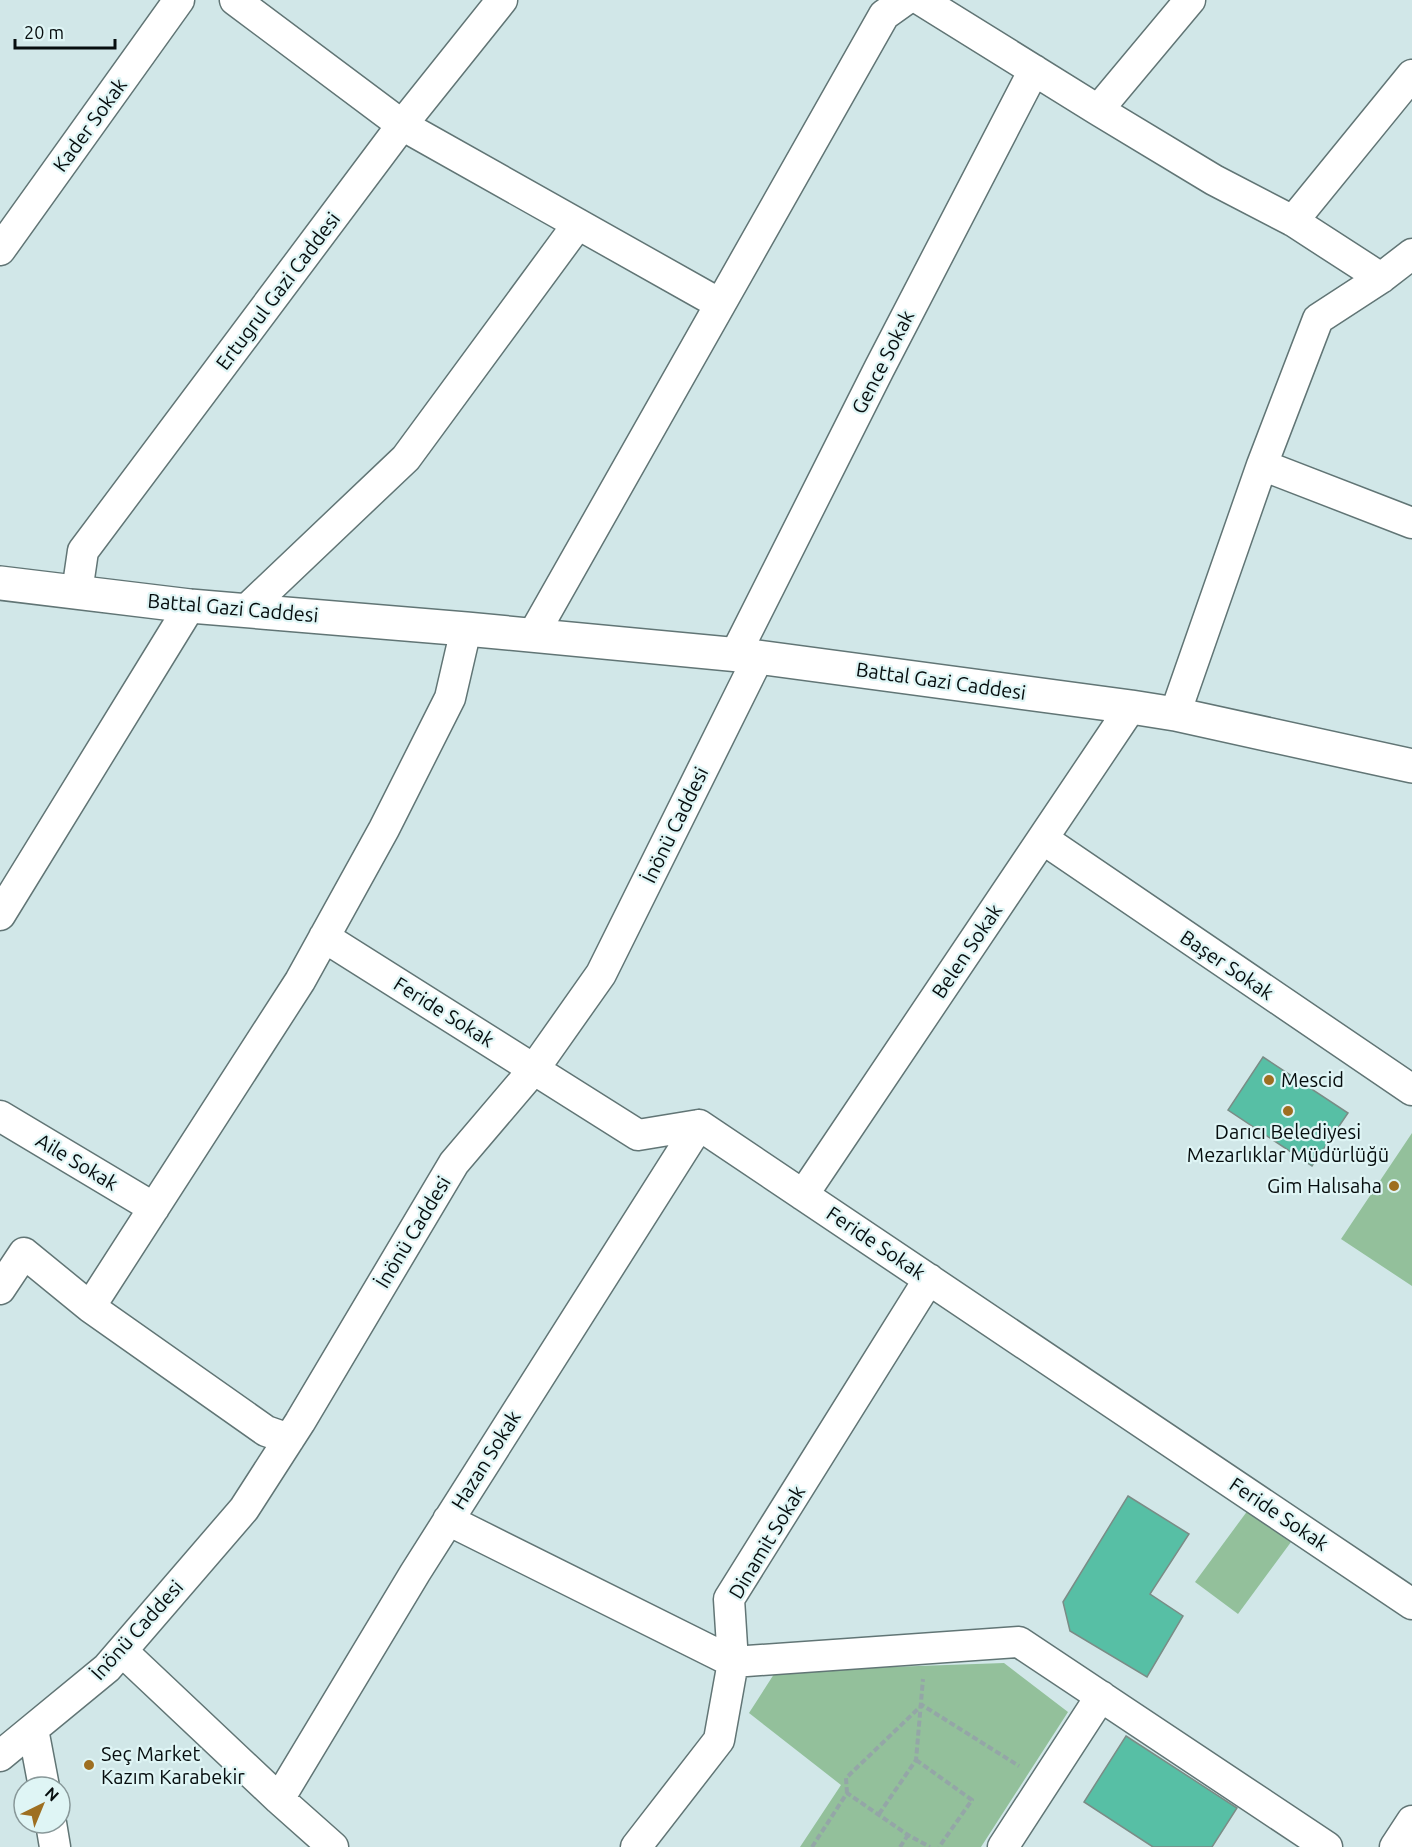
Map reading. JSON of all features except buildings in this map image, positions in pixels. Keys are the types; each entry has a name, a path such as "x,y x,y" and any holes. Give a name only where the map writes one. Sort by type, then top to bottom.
{"street":[{"name":"Kader Sokak","path":"0,250 180,0"},
{"path":"234,0 402,125 720,304"},
{"name":"Ertugrul Gazi Caddesi","path":"77,592 83,551 402,125 502,0"},
{"path":"533,635 884,15 905,0"},
{"path":"921,0 1214,180 1293,221 1381,278"},
{"path":"1098,110 1190,0"},
{"name":"Gence Sokak","path":"747,656 879,369 1034,70"},
{"path":"1293,221 1412,75"},
{"path":"246,610 406,458 578,224"},
{"path":"1176,714 1262,465 1318,319 1381,278 1412,254"},
{"path":"1262,465 1412,523"},
{"name":"Battal Gazi Caddesi","path":"0,584 190,606 747,656 1176,714 1412,766"},
{"path":"0,915 190,606"},
{"path":"90,1307 300,981 384,829 450,698 466,629"},
{"name":"İnönü Caddesi","path":"0,1756 107,1668 244,1509 289,1439 454,1163 534,1069 601,974 747,656"},
{"name":"Belen Sokak","path":"803,1195 1131,707"},
{"name":"Başer Sokak","path":"1043,839 1412,1090"},
{"name":"Feride Sokak","path":"324,937 638,1135 699,1125 1412,1604"},
{"name":"Aile Sokak","path":"0,1116 154,1208"},
{"name":"Hazan Sokak","path":"279,1799 448,1520 699,1125"},
{"path":"0,1289 24,1253 90,1307 266,1431 289,1439"},
{"name":"Dinamit Sokak","path":"636,1847 719,1740 733,1662 729,1599 930,1280"},
{"path":"448,1520 733,1662 1019,1642 1327,1847"},
{"path":"122,1651 333,1847"},
{"path":"1003,1847 1101,1696"},
{"path":"33,1729 42,1775"},
{"path":"1395,1847 1412,1821"}],"path":[{"path":"879,1814 916,1760 922,1705 924,1648"},
{"path":"922,1705 1044,1783"},
{"path":"812,1847 847,1793 846,1778 922,1705"},
{"path":"916,1760 972,1800 939,1847"},
{"path":"847,1793 908,1835 930,1847"},
{"path":"900,1847 908,1835"}],"green space":[{"name":"Gim Halısaha","path":"1412,1133 1412,1286 1341,1239"},
{"path":"1251,1506 1294,1538 1238,1614 1195,1582"},
{"path":"1004,1663 1068,1712 981,1847 800,1847 841,1785 749,1713 776,1671"}],"place":[{"name":"Mescid","path":"1269,1080"},
{"name":"Darıcı Belediyesi Mezarlıklar Müdürlüğü","path":"1288,1111"},
{"name":"Gim Halısaha","path":"1394,1186"},
{"name":"Seç Market Kazım Karabekir","path":"89,1765"}]}
